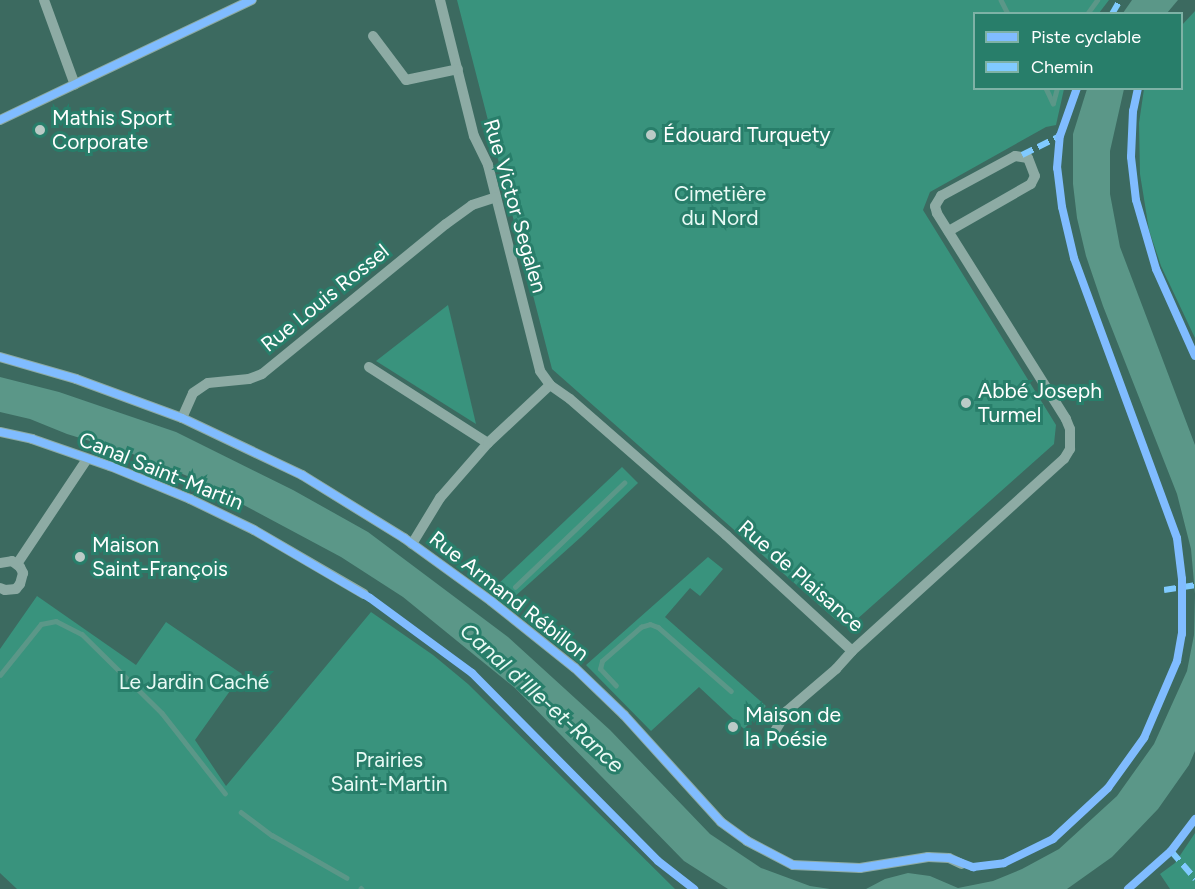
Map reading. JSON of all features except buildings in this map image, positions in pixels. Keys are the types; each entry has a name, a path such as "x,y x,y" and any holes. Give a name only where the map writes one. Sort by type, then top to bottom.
{"street":[{"path":"44,0 75,85"},
{"path":"0,120 75,85 229,5 252,0"},
{"name":"Rue Victor Segalen","path":"440,0 474,136 488,165 540,371 550,386"},
{"path":"373,36 406,80 458,69"},
{"name":"Rue de Plaisance","path":"550,386 570,399 852,651 1064,459 1070,449 1070,429 1066,420 937,213 937,200 1015,156 1028,158 1035,176 1031,184 949,231"},
{"name":"Rue Louis Rossel","path":"182,418 193,393 208,383 249,379 262,374 446,224 472,205 495,197"},
{"name":"Rue Armand Rébillon","path":"0,357 76,379 182,418 302,475 412,544 491,601 575,668 624,715 721,822 747,841 793,865 860,868 928,857 949,858 962,864"},
{"path":"369,367 488,442"},
{"path":"412,544 440,498 488,442 500,435 550,386"},
{"name":"Canal Saint-Martin","path":"0,432 87,459 190,499 254,530 364,594"},
{"path":"17,564 87,459"},
{"path":"0,563 6,561 17,564 22,573 20,584 10,590 0,588"},
{"path":"772,736 787,711 836,669 852,651"}],"green space":[{"name":"Cimetière du Nord","path":"457,0 1109,0 1100,12 973,12 973,90 1064,90 1056,125 1046,127 930,192 923,210 1056,425 1054,444 855,621 836,620 552,369"},
{"path":"1195,11 1195,338 1161,266 1149,230 1140,174 1139,123 1144,90 1183,90 1183,24"},
{"path":"448,305 476,424 376,361"},
{"path":"622,467 638,483 581,537 512,599 495,587"},
{"path":"708,557 723,569 700,596 690,588 665,617 766,706 744,729 699,687 651,731 586,665"},
{"name":"Prairies Saint-Martin","path":"37,596 136,665 166,622 242,674 195,740 226,786 371,612 433,655 468,684 675,889 17,889 0,873 0,649"},
{"path":"1195,833 1195,889 1170,889 1160,874 1175,863"}],"water":[{"path":"1132,0 1178,0 1168,12 1124,12"},
{"path":"1087,90 1124,90 1110,151 1110,194 1120,247 1195,445 1195,594 1191,549 1177,494 1103,306 1086,256 1077,218 1073,184 1073,134"},
{"name":"Canal d'Ille-et-Rance","path":"0,377 59,392 176,432 293,490 368,532 508,637 610,730 710,834 761,868 810,886 830,889 728,889 684,861 515,688 403,597 341,557 197,480 139,456 67,434 30,419 0,412"},
{"path":"1195,594 1195,751 1189,765 1158,809 1112,857 1067,889 866,889 885,879 908,873 930,876 958,888 993,881 1022,869 1059,849 1117,796 1154,744 1187,671 1194,635"}],"waterway":[{"path":"1001,0 1007,12"},
{"path":"1088,12 1097,0"},
{"path":"1047,90 1053,103"},
{"path":"1053,103 1056,90"},
{"path":"515,587 624,483"},
{"path":"0,675 41,624 56,621 82,634 162,713 225,793"},
{"path":"616,686 600,669 602,661 641,627 650,624 658,627 731,691"},
{"path":"241,812 272,835 347,878"}],"marked path":[{"path":"1113,12 1120,0"},
{"path":"1022,155 1060,136"},
{"path":"1164,590 1195,585"},
{"path":"1171,851 1195,879"}],"cycle path":[{"path":"0,120 252,0"},
{"path":"0,357 76,379 182,418 302,475 404,538 491,601 575,668 624,715 721,822 747,841 793,865 860,868 928,857 949,858 973,867 1004,863 1053,839 1108,788 1144,738 1177,661 1182,634 1182,579 1177,538 1074,258 1062,207 1057,168 1060,136 1076,90"},
{"path":"1138,90 1133,111 1131,157 1136,200 1156,269 1195,356"},
{"path":"0,432 32,439 110,466 190,499 254,530 370,598 472,673 658,861 694,889"},
{"path":"1128,889 1171,851 1195,819"}],"place":[{"name":"Mathis Sport Corporate","path":"40,130"},
{"name":"Édouard Turquety","path":"651,135"},
{"name":"Abbé Joseph Turmel","path":"966,403"},
{"name":"Maison Saint-François","path":"80,557"},
{"name":"Maison de la Poésie","path":"733,727"}],"park label":[{"name":"Le Jardin Caché","path":"194,682"}]}
